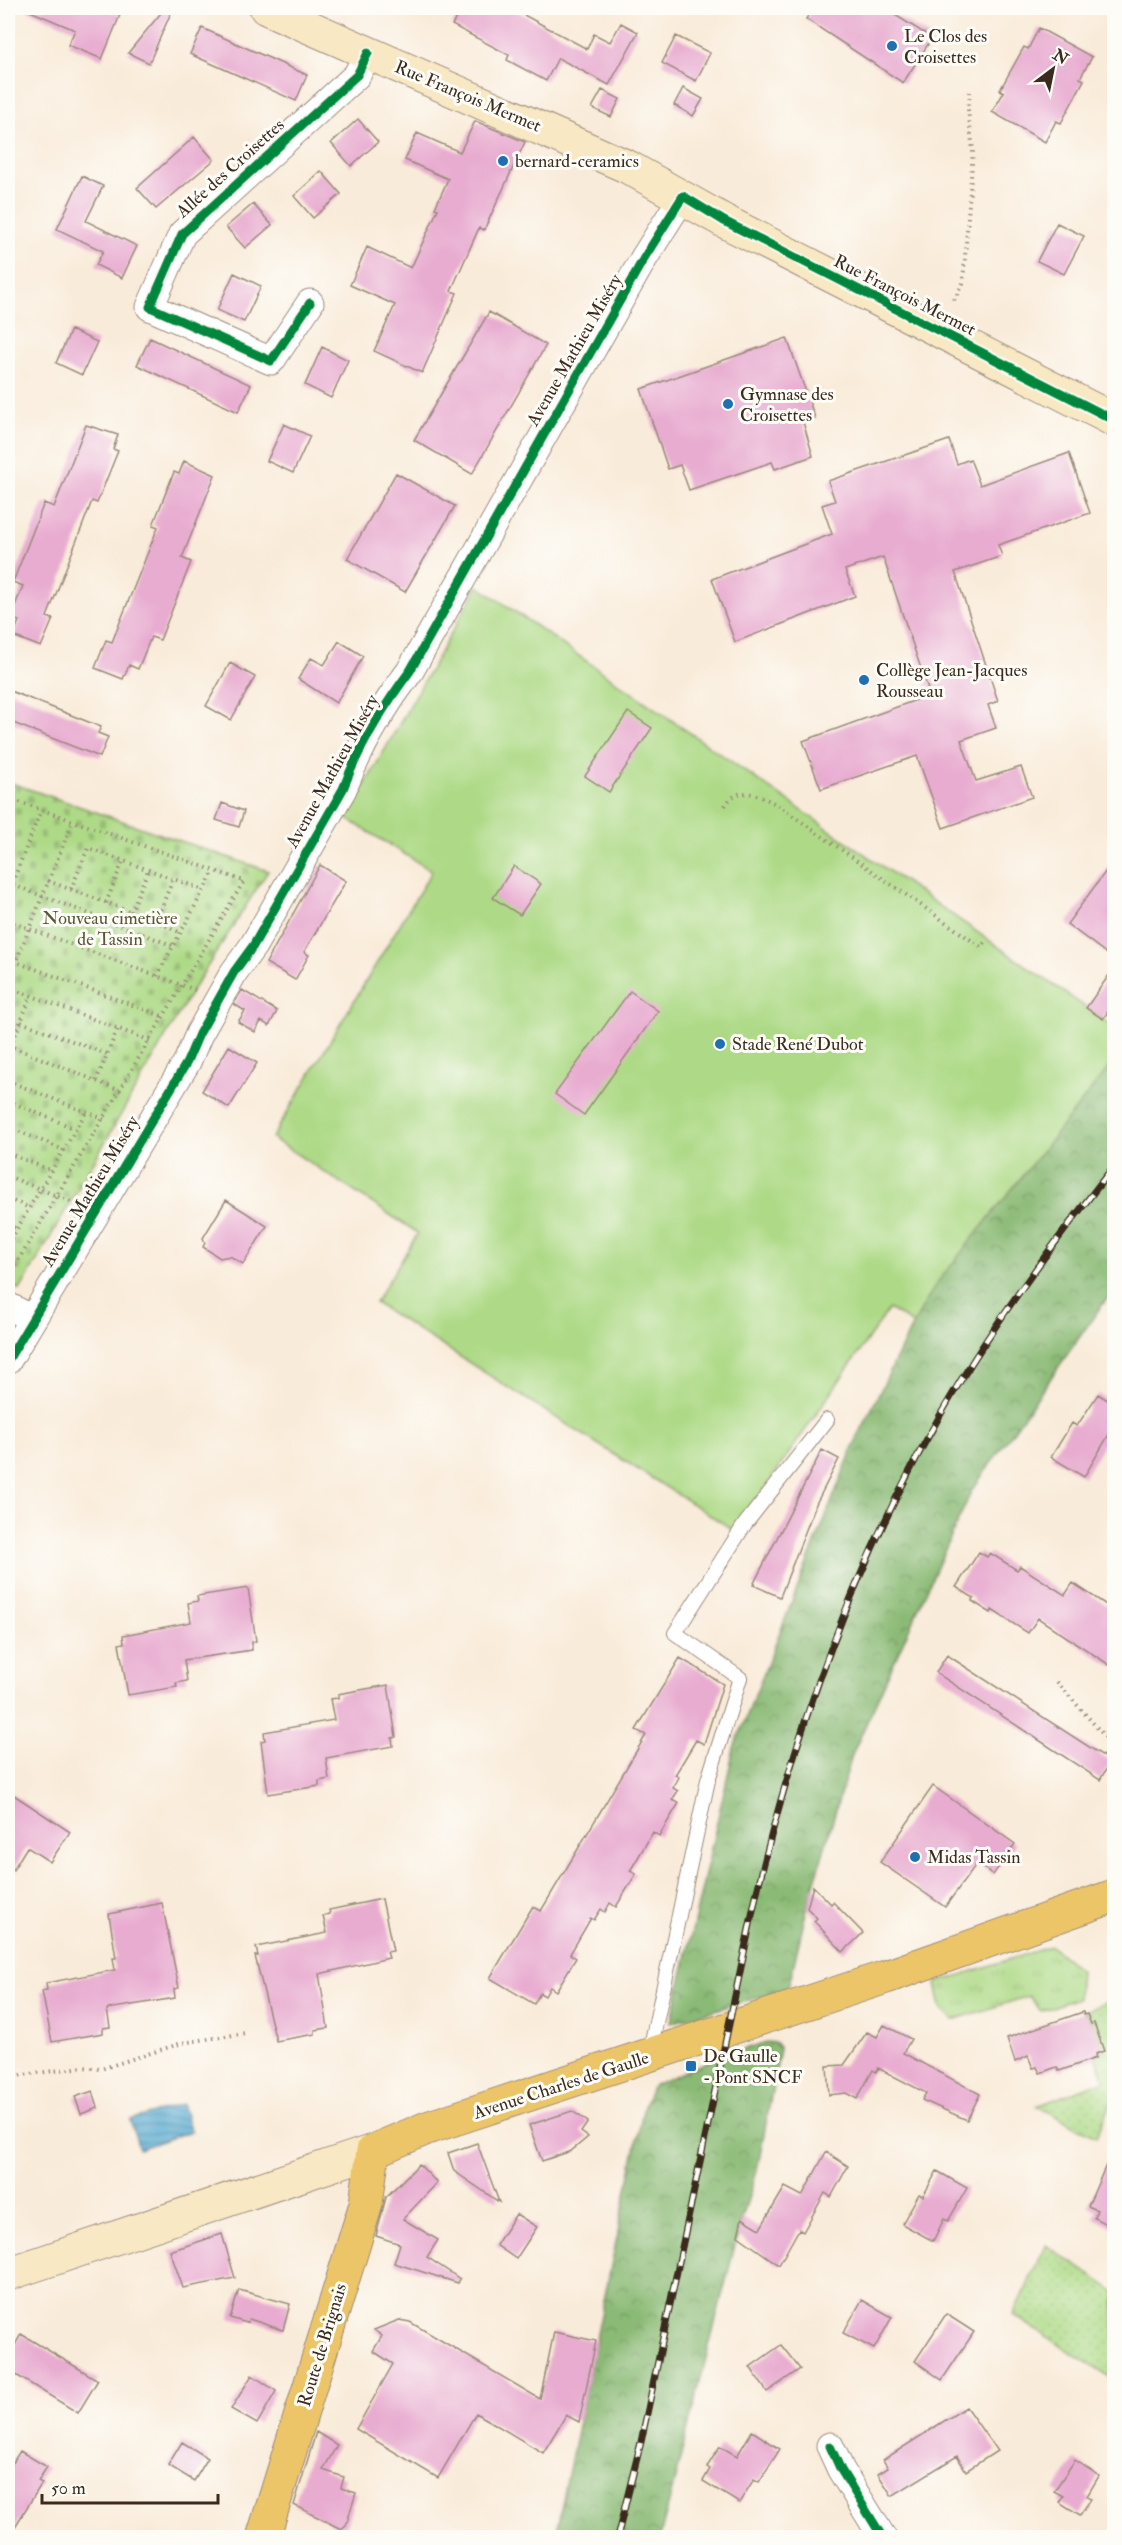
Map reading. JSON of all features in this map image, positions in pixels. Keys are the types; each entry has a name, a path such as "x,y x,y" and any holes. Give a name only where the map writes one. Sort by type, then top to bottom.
{"main road":[{"name":"Rue François Mermet","path":"266,8 594,150 683,196 724,221 1114,420"},
{"name":"Avenue Charles de Gaulle","path":"8,2274 373,2151 427,2128 648,2057 1114,1896"},
{"name":"Route de Brignais","path":"263,2538 366,2204 373,2151"}],"street":[{"name":"Allée des Croisettes","path":"310,303 272,361 150,307 182,234 357,75 368,52"},
{"name":"Avenue Mathieu Miséry","path":"8,1360 187,1062 199,1034 234,972 253,946 343,789 362,747 393,693 410,671 644,258 683,196"},
{"path":"8,1306 32,1319"},
{"path":"830,2446 841,2470 883,2538"}],"lane":[{"path":"648,2057 708,1780 741,1678 675,1634 745,1524 827,1420"}],"path":[{"path":"954,300 963,283 973,151 968,109 970,92"},
{"path":"725,806 731,796 738,793 750,793 776,804 981,947 986,941"},
{"path":"8,813 10,799 244,881 151,1041 12,1271 8,1269"},
{"path":"8,894 9,884 41,810"},
{"path":"8,981 73,821"},
{"path":"71,890 88,848 204,890"},
{"path":"106,903 123,861"},
{"path":"131,912 148,870"},
{"path":"157,976 214,871"},
{"path":"156,921 173,879"},
{"path":"48,881 156,921 181,933"},
{"path":"9,884 174,946"},
{"path":"8,921 183,986"},
{"path":"8,959 165,1017"},
{"path":"8,987 151,1041"},
{"path":"31,996 9,1045 121,1091"},
{"path":"21,1022 107,1054"},
{"path":"96,1081 118,1028"},
{"path":"8,1080 104,1119"},
{"path":"8,1101 76,1129"},
{"path":"8,1244 86,1112"},
{"path":"8,1126 64,1150"},
{"path":"8,1153 52,1171"},
{"path":"8,1176 95,1215"},
{"path":"8,1199 30,1208"},
{"path":"8,1225 17,1229"},
{"path":"1057,1682 1114,1747"},
{"path":"8,2076 83,2067 101,2069 182,2043 246,2033"}],"green space":[{"name":"Stade René Dubot","path":"478,586 1114,1027 1114,1061 936,1284 913,1324 889,1309 735,1531 375,1303 418,1233 272,1138 432,871 346,818"},
{"name":"Nouveau cimetière de Tassin","path":"8,782 268,871 193,989 20,1290 8,1285"},
{"path":"1114,1061 1114,1291 972,1490 852,1755 807,1908 788,1989 671,2023 734,1748 854,1445 913,1324 936,1284"},
{"path":"1051,1946 1080,1970 1078,1998 1041,2011 1029,1996 953,2020 941,2008 936,1983"},
{"path":"1114,1999 1114,2097 1096,2137 1037,2106 1105,2080 1095,2054 1104,2051 1087,2014 1083,2012"},
{"path":"766,2042 776,2043 780,2049 757,2171 742,2218 660,2537 555,2538 644,2106 653,2085 702,2064"},
{"path":"1046,2245 1114,2291 1114,2380 1013,2315"}],"water":[{"path":"182,2104 191,2131 139,2149 130,2120"}],"building":[{"path":"23,8 102,8 120,15 102,59 68,45 75,30"},
{"path":"165,8 173,8 149,63 128,53"},
{"path":"462,8 475,15 479,8 511,8 587,49 594,34 610,42 621,23 638,32 609,85 558,58 546,81 507,60 509,55 452,25"},
{"name":"Le Clos des Croisettes","path":"813,8 884,8 932,38 903,83 806,19"},
{"path":"202,28 307,75 296,101 190,54"},
{"path":"1039,28 1092,57 1080,78 1084,80 1061,123 1056,121 1045,142 992,112 1004,92 1000,90 1024,47 1028,49"},
{"path":"676,36 710,53 696,81 662,63"},
{"path":"683,88 703,99 693,116 674,105"},
{"path":"602,90 620,99 611,117 592,108"},
{"path":"358,119 378,142 351,166 331,143"},
{"path":"475,121 525,142 484,230 479,228 451,291 457,293 422,373 374,351 395,305 350,285 367,247 411,268 438,209 435,208 448,179 405,160 417,133 460,152"},
{"path":"194,137 214,160 156,209 137,188"},
{"path":"321,171 341,194 313,218 294,196"},
{"path":"82,176 103,186 86,221 137,246 122,278 96,265 103,251 57,229"},
{"path":"253,204 272,225 245,248 226,227"},
{"path":"1057,223 1084,236 1064,274 1037,261"},
{"path":"234,273 261,286 244,322 217,310"},
{"path":"489,312 546,345 472,474 414,440"},
{"path":"71,330 97,342 82,375 56,363"},
{"path":"150,338 251,385 238,412 137,365"},
{"name":"Gymnase des Croisettes","path":"787,338 815,418 803,422 813,456 775,469 772,462 689,490 680,465 668,469 641,389"},
{"path":"322,347 348,360 331,398 305,385"},
{"path":"284,424 310,436 293,473 267,461"},
{"path":"86,425 118,435 113,449 118,451 97,503 92,501 47,617 53,619 41,647 13,636 19,621 10,618 23,586 13,582 44,503 54,507"},
{"path":"949,440 957,464 970,459 980,485 1069,453 1090,513 998,545 1002,556 955,572 998,701 988,705 996,728 961,740 976,781 1021,767 1032,797 943,828 917,756 821,789 803,741 930,695 883,557 845,570 855,596 735,642 712,579 832,534 822,505 835,501 828,481"},
{"path":"184,461 215,475 182,558 191,562 160,640 151,637 138,669 129,665 123,679 95,668 106,640 112,642 158,527 153,525 174,472 179,474"},
{"path":"396,473 455,506 405,592 347,559"},
{"path":"339,641 363,656 336,703 298,679 311,658 324,665"},
{"path":"230,663 255,677 231,720 206,706"},
{"path":"8,690 101,727 98,733 108,737 100,757 8,721"},
{"path":"628,712 652,728 609,792 585,776"},
{"path":"222,803 244,811 239,827 216,820"},
{"path":"1114,860 1114,959 1067,924"},
{"path":"320,865 346,881 304,952 309,955 295,980 266,963"},
{"path":"514,866 541,884 520,915 493,898"},
{"path":"1114,968 1114,1003 1103,1019 1086,1008"},
{"path":"242,990 277,1011 269,1026 261,1021 255,1032 238,1022 245,1011 234,1004"},
{"path":"630,991 658,1011 584,1115 555,1094"},
{"path":"229,1046 257,1063 229,1108 202,1091"},
{"path":"226,1200 267,1226 243,1264 230,1256 220,1258 203,1247 205,1243 203,1238"},
{"path":"1098,1394 1114,1404 1114,1426 1084,1477 1051,1457 1072,1423 1077,1426"},
{"path":"822,1450 839,1459 816,1504 780,1597 753,1585"},
{"path":"979,1552 987,1557 990,1553 1017,1570 1020,1566 1065,1595 1073,1583 1114,1610 1114,1668 1038,1618 1028,1633 992,1610 991,1613 972,1601 974,1598 956,1587"},
{"path":"248,1588 256,1641 252,1642 252,1650 184,1660 187,1681 176,1683 177,1687 128,1695 119,1644 124,1643 123,1635 191,1622 188,1603 198,1601 197,1596"},
{"path":"947,1655 1111,1761 1100,1780 936,1672"},
{"path":"680,1658 723,1684 704,1744 696,1740 675,1775 679,1777 673,1788 678,1791 672,1800 679,1803 659,1836 653,1832 630,1871 636,1874 616,1907 610,1903 605,1912 601,1909 594,1920 591,1918 570,1954 576,1958 556,1991 550,1987 545,1996 540,1993 534,2004 490,1978 533,1906 541,1911 646,1735 636,1730"},
{"path":"388,1685 396,1737 392,1738 393,1746 326,1758 329,1779 319,1781 319,1786 268,1794 261,1741 265,1740 264,1732 334,1720 330,1699 338,1698 338,1694"},
{"path":"933,1786 1015,1844 993,1875 977,1863 945,1907 880,1862"},
{"path":"8,1791 70,1832 50,1862 27,1847 8,1878"},
{"path":"813,1886 831,1904 833,1902 863,1933 843,1952 814,1921 817,1918 807,1908"},
{"path":"382,1899 393,1951 387,1952 389,1958 319,1974 328,2028 315,2030 315,2034 276,2041 255,1956 258,1956 256,1947 327,1933 323,1916 330,1914 329,1910"},
{"path":"162,1903 179,1988 174,1989 175,1998 107,2009 110,2027 103,2028 103,2033 52,2042 42,1991 47,1990 46,1983 115,1970 113,1958 116,1958 109,1914"},
{"path":"1083,2012 1084,2015 1087,2014 1091,2024 1094,2023 1104,2051 1095,2054 1096,2058 1059,2071 1057,2067 1040,2073 1037,2067 1033,2068 1028,2056 1015,2062 1007,2038"},
{"path":"884,2025 911,2039 903,2053 980,2094 967,2120 922,2100 926,2093 878,2068 876,2072 873,2070 857,2099 846,2093 829,2095 827,2066 844,2065 867,2032 877,2037"},
{"path":"93,2091 98,2108 81,2114 75,2097"},
{"path":"572,2111 588,2122 581,2132 588,2137 571,2151 542,2161 529,2125"},
{"path":"477,2143 499,2202 454,2171 448,2153"},
{"path":"1114,2147 1114,2228 1094,2218 1097,2210 1088,2206"},
{"path":"826,2152 848,2166 831,2197 825,2193 803,2232 799,2229 779,2265 738,2236 742,2218 760,2229 785,2187 802,2196"},
{"path":"419,2164 437,2183 403,2219 438,2240 427,2257 460,2279 458,2283 394,2263 400,2244 376,2236 386,2197"},
{"path":"937,2171 967,2188 948,2221 944,2219 933,2241 902,2224 919,2194 923,2196"},
{"path":"516,2214 537,2227 516,2259 496,2245"},
{"path":"222,2234 235,2278 183,2288 170,2251"},
{"path":"239,2290 290,2304 283,2330 249,2319 247,2323 230,2318"},
{"path":"862,2300 892,2317 874,2349 843,2333"},
{"path":"946,2314 974,2332 942,2380 915,2361"},
{"path":"399,2320 410,2322 540,2399 554,2332 596,2341 579,2422 566,2415 543,2453 476,2413 438,2478 356,2429 393,2364 373,2351 382,2336 374,2330"},
{"path":"21,2334 98,2380 78,2413 8,2370 8,2358"},
{"path":"781,2345 800,2369 767,2392 750,2367"},
{"path":"252,2375 276,2391 257,2424 231,2409"},
{"path":"966,2407 997,2451 966,2471 957,2456 892,2496 878,2474 888,2468 883,2460"},
{"path":"752,2431 780,2449 759,2482 754,2479 739,2503 703,2481 710,2469 707,2467 720,2446 737,2456"},
{"path":"316,2432 337,2445 323,2470 344,2477 341,2488 356,2493 346,2525 341,2529 294,2505"},
{"path":"182,2442 208,2458 194,2481 168,2465"},
{"path":"20,2451 47,2467 38,2481 42,2483 8,2538 8,2470"},
{"path":"1075,2460 1099,2476 1087,2496 1091,2499 1080,2515 1059,2502 1063,2496 1054,2491"}],"railway":[{"path":"617,2538 641,2442 756,1896 792,1761 814,1695 864,1566 926,1441 961,1380 1015,1298 1114,1166"}],"cycle path":[{"path":"310,303 271,361 150,307 182,234 357,75 368,53"},
{"path":"8,1360 187,1062 199,1034 234,972 253,946 343,789 372,728 410,671 644,258 683,196 724,221 1114,420"},
{"path":"830,2446 841,2470 883,2538"}],"place":[{"name":"Le Clos des Croisettes","path":"892,46"},
{"name":"bernard-ceramics","path":"503,161"},
{"name":"Gymnase des Croisettes","path":"728,404"},
{"name":"Collège Jean-Jacques Rousseau","path":"864,680"},
{"name":"Stade René Dubot","path":"720,1044"},
{"name":"Midas Tassin","path":"915,1857"},
{"name":"De Gaulle - Pont SNCF","path":"691,2066"}]}
